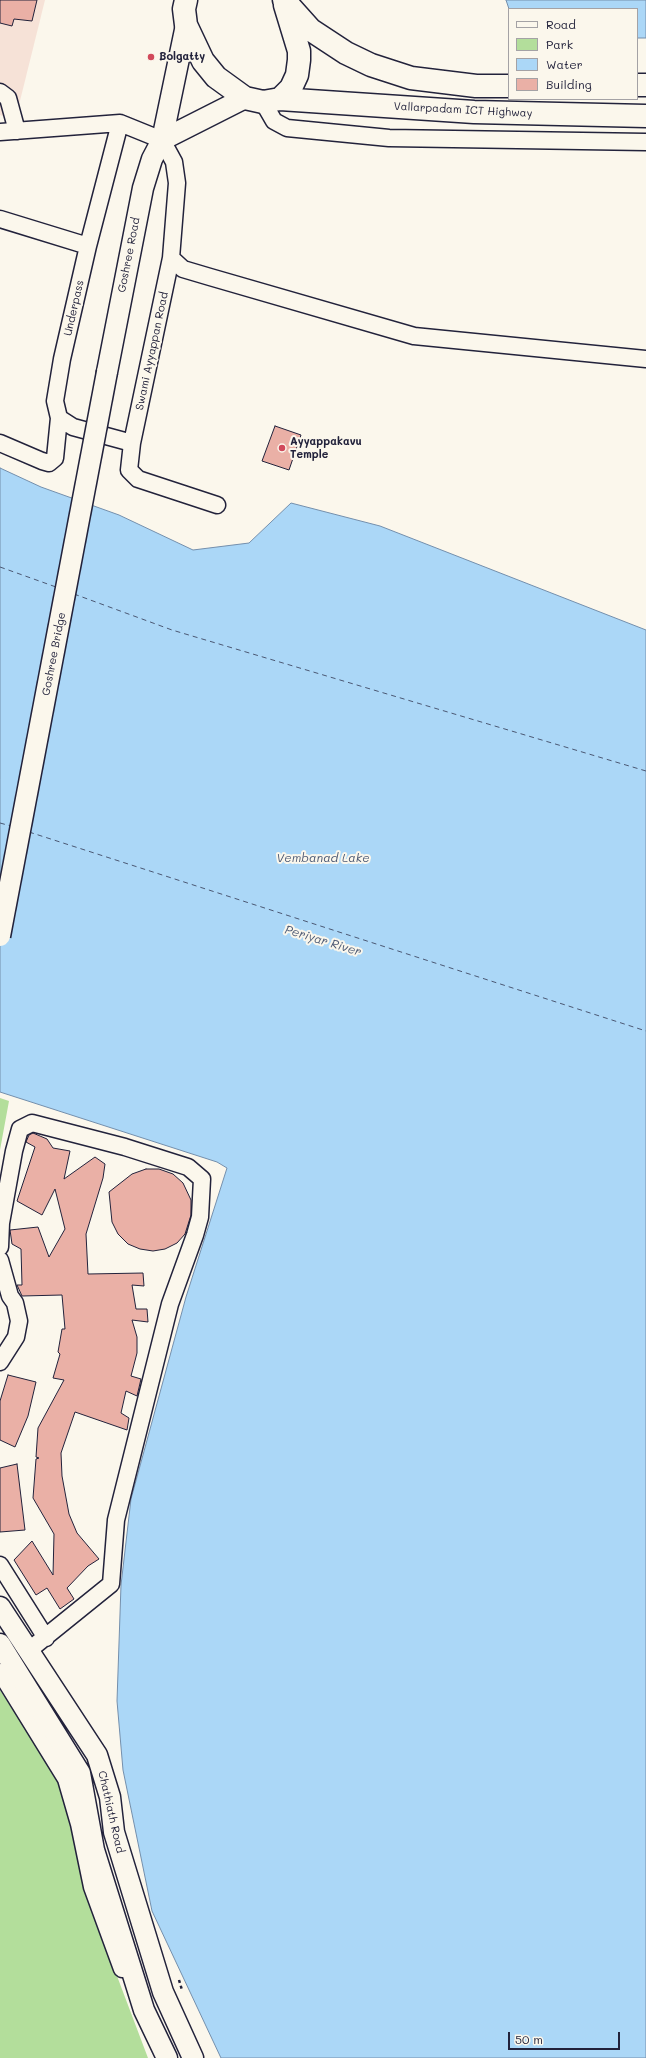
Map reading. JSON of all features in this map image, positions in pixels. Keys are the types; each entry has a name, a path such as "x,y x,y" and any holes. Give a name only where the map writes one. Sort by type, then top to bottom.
{"highway":[{"path":"186,0 184,9 186,25 203,61 216,77 263,100 291,88 297,75 299,51 283,0"},
{"path":"283,0 311,30 346,53 372,65 411,78 476,86 508,86"},
{"name":"Vallarpadam ICT Highway","path":"263,100 474,112 646,116"}],"main road":[{"name":"Goshree Road","path":"107,372 143,188 152,159 162,140 186,25"},
{"path":"162,140 263,100"},
{"name":"Goshree Bridge","path":"0,936 107,372"},
{"name":"Chathiath Road","path":"0,1607 97,1755 110,1797 114,1832 163,1992 192,2058"},
{"name":"Chathiath Road","path":"0,1644 80,1773 97,1858 144,2010 167,2058"}],"street":[{"path":"0,92 8,98 6,113 17,131"},
{"path":"263,100 274,121 287,128 388,138 646,142"},
{"path":"0,132 120,123 162,140"},
{"name":"Underpass","path":"0,443 49,463 56,454 59,418 55,401 62,359 88,246 120,123"},
{"name":"Swami Ayyappan Road","path":"162,140 174,162 176,183 171,258 132,443 129,470 138,479 217,505"},
{"path":"0,219 88,246"},
{"path":"171,258 183,269 414,336 646,359"},
{"path":"59,418 72,427 132,443"},
{"path":"0,1247 1,1223 14,1151 20,1129 32,1123 125,1147 188,1167 202,1179 200,1217 170,1304 116,1520 111,1584 28,1651"},
{"path":"0,1260 10,1296 15,1303 19,1314 19,1321 16,1337 0,1362"},
{"path":"0,1564 46,1638"},
{"path":"0,1672 66,1779 79,1824 92,1887 156,2058"}],"shaded area":[{"path":"0,0 45,0 15,121 0,115"}],"green space":[{"path":"0,1098 9,1101 0,1150"},
{"path":"0,1690 60,1783 86,1894 148,2058 0,2058"}],"water":[{"path":"506,0 646,0 646,38 638,38 638,8 509,8"},
{"name":"Vembanad Lake","path":"0,468 41,487 119,515 193,550 249,543 291,503 380,526 646,630 646,2058 221,2058 152,1911 123,1770 117,1701 121,1585 131,1499 186,1297 227,1168 217,1162 0,1092"}],"building":[{"path":"0,0 37,0 32,21 14,19 12,26 0,23"},
{"name":"Ayyappakavu Temple","path":"275,426 301,435 289,470 262,461"},
{"path":"33,1133 47,1139 53,1148 70,1151 64,1179 95,1157 105,1164 103,1178 86,1234 88,1274 143,1273 144,1286 132,1285 136,1309 147,1309 148,1322 132,1320 137,1337 137,1353 131,1376 141,1379 137,1396 126,1391 121,1413 129,1418 127,1430 75,1412 61,1453 62,1476 69,1514 77,1533 99,1559 88,1566 67,1588 74,1599 60,1609 47,1588 36,1595 14,1560 32,1541 53,1575 54,1534 33,1498 36,1459 39,1458 36,1457 38,1428 64,1380 53,1378 60,1354 58,1352 62,1329 65,1329 62,1295 22,1296 17,1285 22,1285 21,1249 12,1244 10,1230 38,1227 49,1257 65,1229 55,1189 42,1215 17,1201 35,1147 26,1142 29,1135"},
{"path":"146,1169 159,1169 173,1174 183,1183 191,1200 191,1215 185,1234 177,1243 165,1249 153,1251 140,1249 128,1244 118,1234 112,1222 109,1192 132,1174"},
{"path":"8,1375 36,1382 28,1416 15,1447 0,1440 0,1401"},
{"path":"17,1464 25,1530 0,1532 0,1468"}],"ferry route":[{"path":"0,567 56,587"},
{"path":"74,594 172,630 646,771"},
{"path":"0,823 11,826"},
{"path":"29,832 646,1031"}],"place":[{"name":"Bolgatty","path":"151,57"},
{"name":"Ayyappakavu Temple","path":"282,448"}],"water label":[{"name":"Periyar River","path":"323,941"}]}
